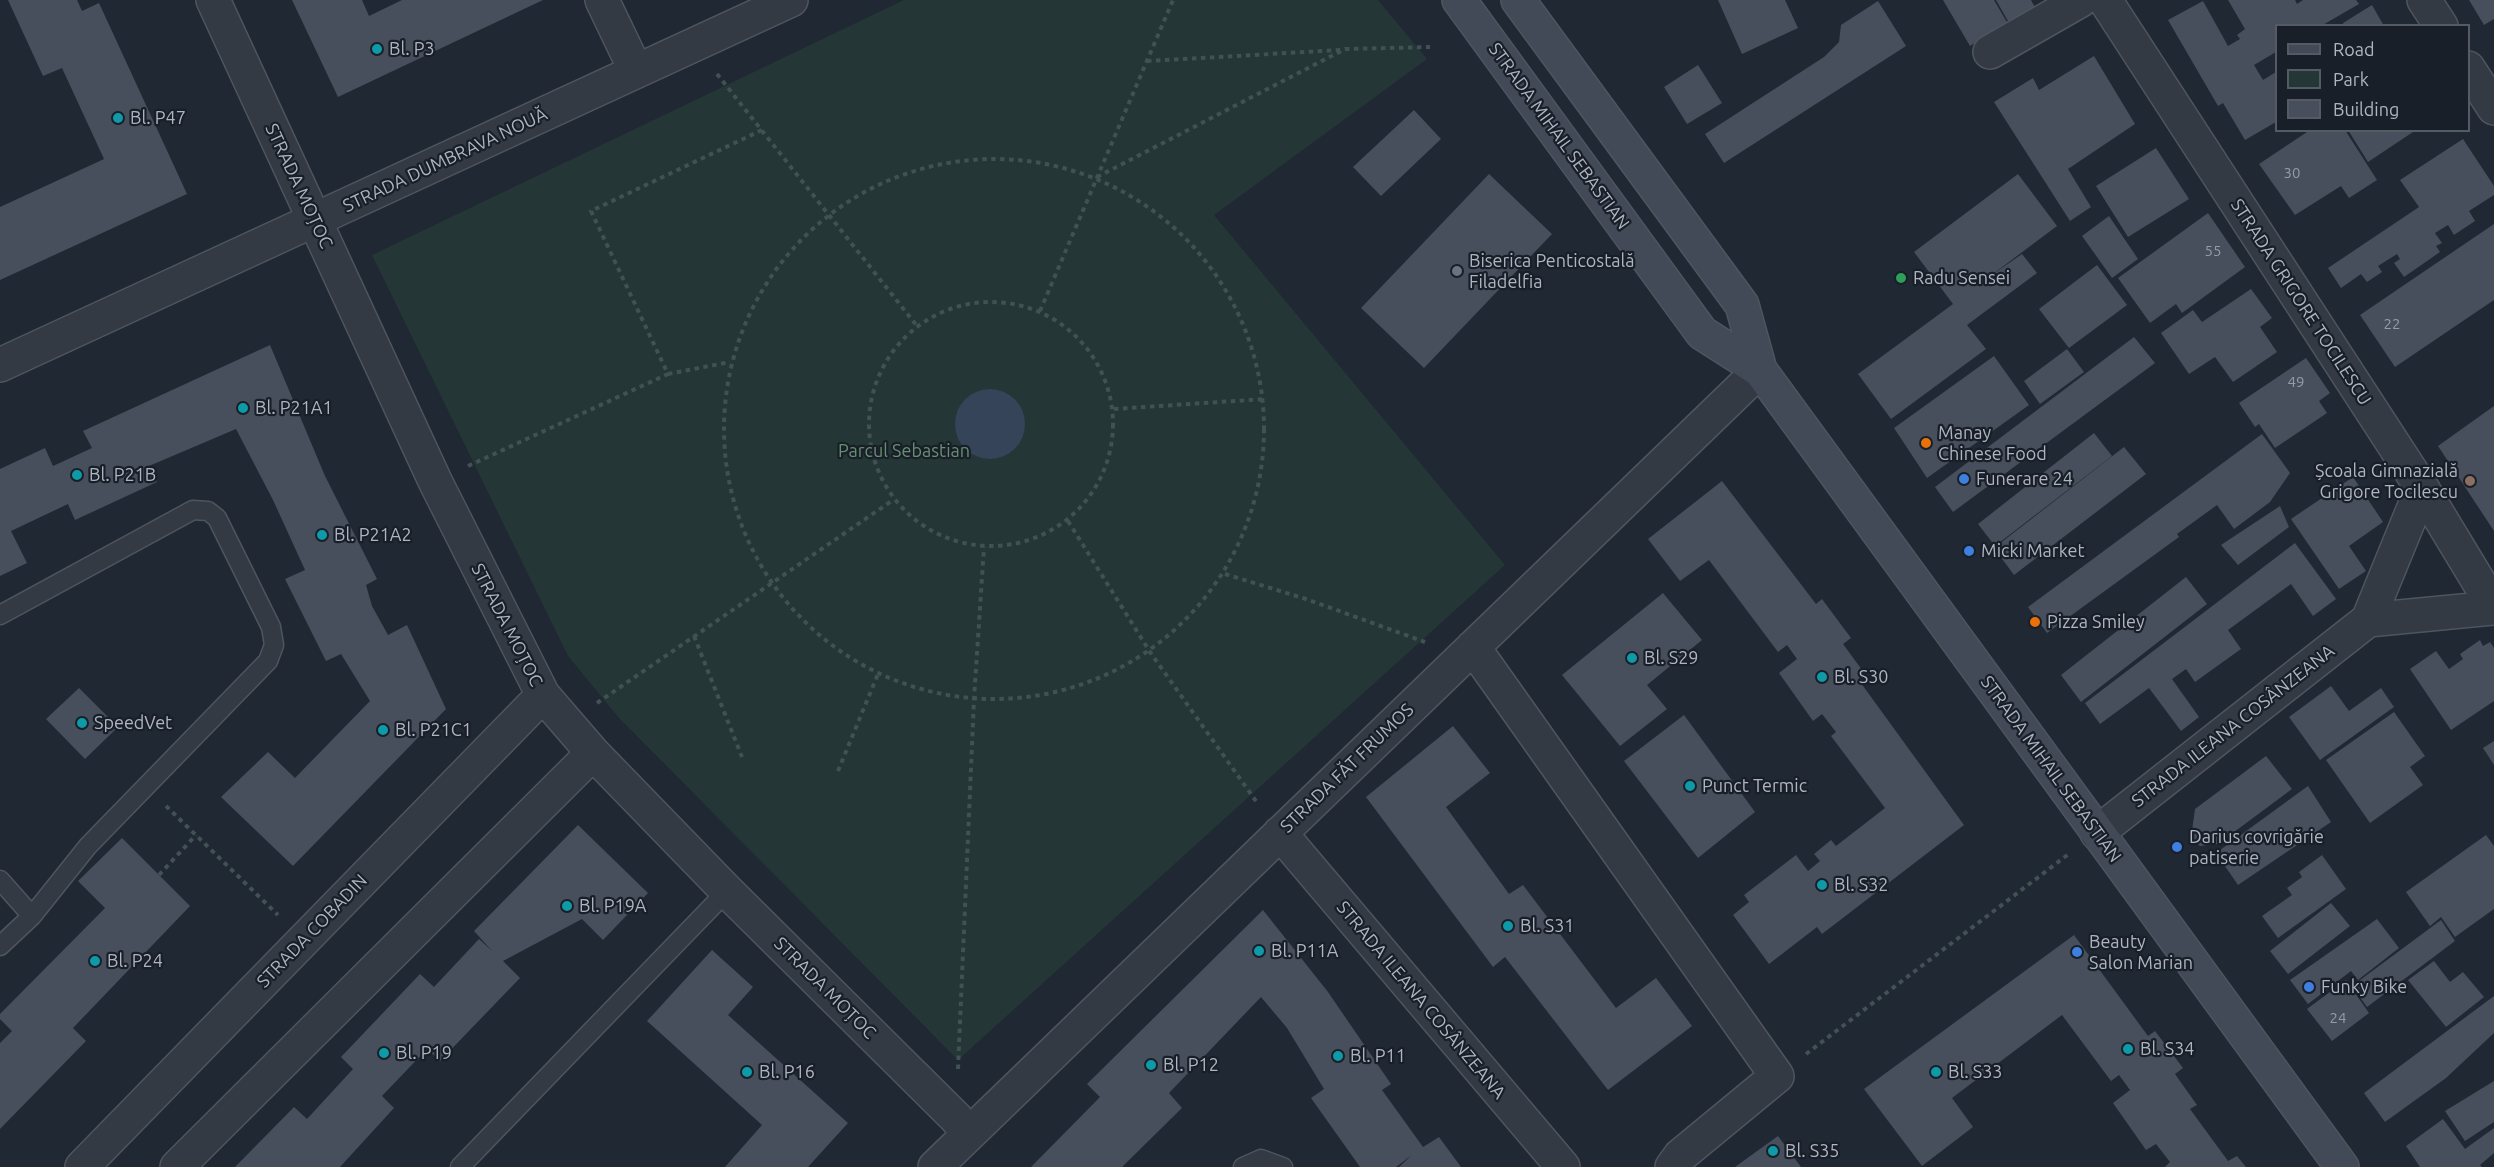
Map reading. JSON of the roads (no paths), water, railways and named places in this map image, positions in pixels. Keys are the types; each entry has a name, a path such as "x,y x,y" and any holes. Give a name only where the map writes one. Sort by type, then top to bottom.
{"main road":[{"name":"STRADA MIHAIL SEBASTIAN","path":"1459,0 1702,333 1760,370"},
{"name":"STRADA MIHAIL SEBASTIAN","path":"1518,0 1742,305 1760,370 2342,1167"}],"street":[{"name":"STRADA MOȚOC","path":"213,0 435,481 543,695 593,753 727,891 963,1126"},
{"path":"602,0 636,71"},
{"name":"STRADA DUMBRAVA NOUĂ","path":"0,365 791,0"},
{"path":"1990,52 2081,0"},
{"name":"STRADA GRIGORE TOCILESCU","path":"2105,0 2422,488 2494,607"},
{"path":"2424,0 2440,24"},
{"path":"2470,70 2494,108"},
{"name":"STRADA FĂT FRUMOS","path":"935,1167 963,1126 1280,833 1760,370"},
{"name":"STRADA ILEANA COSÂNZEANA","path":"2097,833 2368,620 2422,488"},
{"path":"2368,620 2494,607"},
{"path":"1468,651 1777,1076 1680,1156 1672,1167"},
{"name":"STRADA COBADIN","path":"82,1167 543,695"},
{"path":"177,1167 593,753"},
{"name":"STRADA ILEANA COSÂNZEANA","path":"1280,833 1563,1167"}],"lane":[{"path":"0,615 193,510 208,511 217,518 271,627 274,645 268,661 88,846 32,916 0,946"},
{"path":"0,880 32,916"},
{"path":"460,1167 727,891"},
{"path":"1243,1167 1261,1159 1283,1167"}],"water":[{"path":"990,389 1003,392 1015,399 1022,411 1025,424 1022,437 1015,449 1003,456 990,459 977,456 965,449 958,437 955,424 958,411 965,399 977,392"}],"place":[{"name":"Bl. P3","path":"377,49"},
{"name":"Bl. P47","path":"118,118"},
{"name":"Biserica Penticostală Filadelfia","path":"1457,271"},
{"name":"Radu Sensei","path":"1901,278"},
{"name":"Bl. P21A1","path":"243,408"},
{"name":"Manay Chinese Food","path":"1926,443"},
{"name":"Bl. P21B","path":"77,475"},
{"name":"Funerare 24","path":"1964,479"},
{"name":"Școala Gimnazială Grigore Tocilescu","path":"2470,481"},
{"name":"Bl. P21A2","path":"322,535"},
{"name":"Micki Market","path":"1969,551"},
{"name":"Pizza Smiley","path":"2035,622"},
{"name":"Bl. S29","path":"1632,658"},
{"name":"Bl. S30","path":"1822,677"},
{"name":"SpeedVet","path":"82,723"},
{"name":"Bl. P21C1","path":"383,730"},
{"name":"Punct Termic","path":"1690,786"},
{"name":"Darius covrigărie patiserie","path":"2177,847"},
{"name":"Bl. S32","path":"1822,885"},
{"name":"Bl. P19A","path":"567,906"},
{"name":"Bl. S31","path":"1508,926"},
{"name":"Bl. P11A","path":"1259,951"},
{"name":"Beauty Salon Marian","path":"2077,952"},
{"name":"Bl. P24","path":"95,961"},
{"name":"Funky Bike","path":"2309,987"},
{"name":"Bl. S34","path":"2128,1049"},
{"name":"Bl. P19","path":"384,1053"},
{"name":"Bl. P11","path":"1338,1056"},
{"name":"Bl. P12","path":"1151,1065"},
{"name":"Bl. P16","path":"747,1072"},
{"name":"Bl. S33","path":"1936,1072"},
{"name":"Bl. S35","path":"1773,1151"}],"park label":[{"name":"Parcul Sebastian","path":"904,451"}]}
